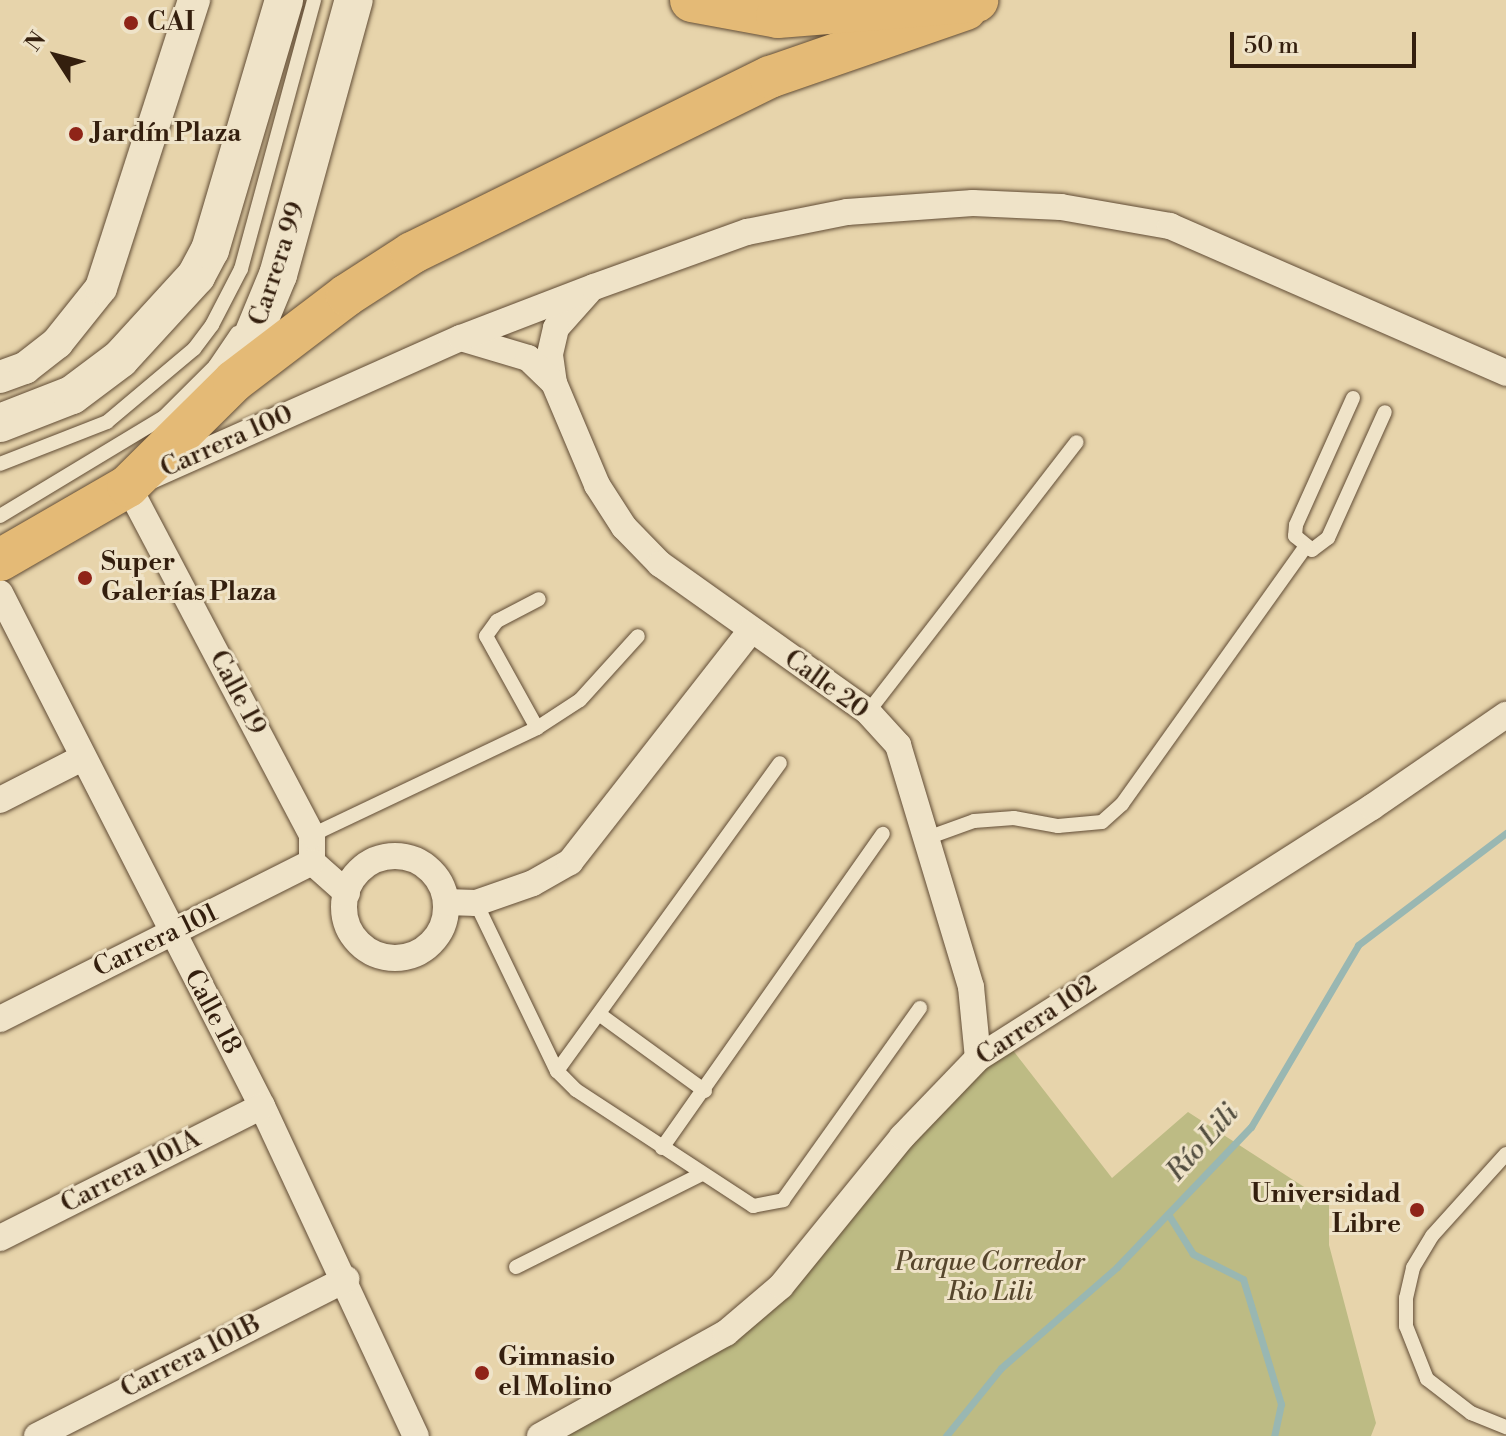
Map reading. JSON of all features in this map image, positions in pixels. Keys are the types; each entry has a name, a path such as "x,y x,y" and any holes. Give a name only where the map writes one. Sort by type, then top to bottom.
{"highway":[{"path":"692,0 753,14 817,14 976,0"}],"main road":[{"path":"0,423 72,395 120,359 160,320 210,250 284,0"},
{"name":"Carrera 99","path":"128,486 234,381 278,275 354,0"},
{"path":"234,381 347,295 412,253 518,198 770,77 992,0"},
{"name":"Carrera 100","path":"0,560 128,486"}],"street":[{"path":"0,377 25,368 57,343 101,288 194,0"},
{"name":"Carrera 100","path":"128,486 461,338 594,287 747,232 847,212 973,203 1061,207 1170,226 1506,373"},
{"name":"Calle 20","path":"594,287 556,328 550,355 554,383 597,485 624,527 660,564 750,632 868,712 898,745 971,987 978,1058"},
{"name":"Calle 20","path":"461,338 528,358 554,383"},
{"name":"Calle 19","path":"128,486 312,835 312,862"},
{"name":"Calle 18","path":"0,593 170,933 262,1106 346,1279 416,1436"},
{"path":"446,902 476,903 533,883 570,862 750,632"},
{"name":"Carrera 102","path":"540,1436 726,1333 781,1286 902,1137 978,1058 1506,715"},
{"path":"0,800 82,758"},
{"path":"401,856 426,866 443,888 446,902 444,920 431,942 408,956 391,957 359,943 344,911 347,893 373,861 401,856"},
{"path":"312,862 347,893"},
{"name":"Carrera 101","path":"0,1019 312,862"},
{"name":"Carrera 101A","path":"0,1238 262,1106"},
{"name":"Carrera 101B","path":"37,1436 346,1279"}],"lane":[{"path":"0,464 107,422 194,349 212,325 241,269 314,0"},
{"path":"0,516 164,417 215,366 234,339 263,276 338,0"},
{"path":"1353,398 1296,525 1295,536 1305,547 1321,547 1328,538 1385,412"},
{"path":"868,712 1077,442"},
{"path":"927,838 974,821 1014,818 1058,826 1102,822 1122,804 1305,547"},
{"path":"537,728 486,636 497,621 539,599"},
{"path":"312,835 537,728 580,700 638,636"},
{"path":"557,1071 780,763"},
{"path":"662,1148 883,834"},
{"path":"476,903 557,1071 576,1090 753,1206 783,1200 920,1008"},
{"path":"599,1014 705,1091"},
{"path":"1506,1154 1432,1236 1413,1268 1406,1298 1406,1326 1427,1379 1471,1413 1506,1427"},
{"path":"516,1267 702,1174"}],"green space":[{"name":"Parque Corredor Rio Lili","path":"1005,1040 1112,1178 1188,1112 1329,1203 1329,1245 1376,1423 1371,1436 540,1436 726,1333"}],"waterway":[{"name":"Río Lili","path":"946,1436 1001,1368 1117,1267 1251,1127 1358,945 1506,833"},
{"path":"1168,1214 1193,1254 1243,1279 1281,1404 1274,1436"}],"place":[{"name":"CAI","path":"131,23"},
{"name":"Jardín Plaza","path":"76,134"},
{"name":"Super Galerías Plaza","path":"85,578"},
{"name":"Universidad Libre","path":"1417,1210"},
{"name":"Gimnasio el Molino","path":"482,1373"}]}
